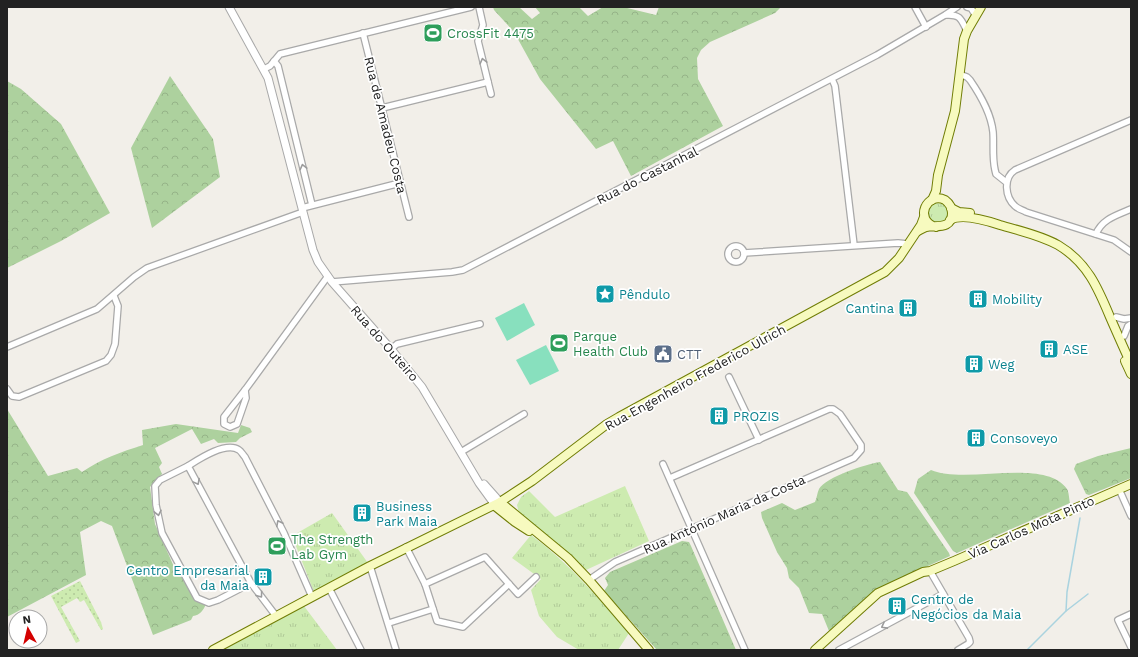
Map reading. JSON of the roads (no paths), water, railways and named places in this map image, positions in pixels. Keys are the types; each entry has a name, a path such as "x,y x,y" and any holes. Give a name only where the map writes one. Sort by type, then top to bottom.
{"main road":[{"path":"936,227 928,223 924,217 924,210 925,206 932,200 936,191 938,175 954,115 963,44 967,31 981,7"},
{"path":"936,186 942,199 946,201 951,208 959,212 996,218 1038,231 1050,236 1071,249 1087,263 1100,282 1116,317 1131,364"},
{"path":"932,200 942,199"},
{"path":"950,220 952,212 951,208"},
{"name":"Rua Engenheiro Frederico Ulrich","path":"213,650 370,566 497,504 532,481 607,424 885,272 899,258 921,225 924,217"},
{"path":"915,233 926,227 944,226 950,220 957,217 963,217 994,223 1040,237 1065,250 1083,267 1096,284 1131,352"},
{"path":"1122,337 1120,350 1131,374"},
{"name":"Via Carlos Mota Pinto","path":"815,650 860,610 896,589 926,576 930,571 1131,484"},
{"path":"511,495 513,512"},
{"path":"497,504 513,512 568,558 589,580 649,650"},
{"path":"497,504 515,522 544,539"}],"street":[{"name":"Rua do Outeiro","path":"230,7 264,69 272,89 302,210 313,250 318,262 330,279 392,349 422,386 479,483 497,504"},
{"path":"264,69 270,66 280,54 471,7"},
{"path":"479,7 483,25 478,41 491,94"},
{"path":"914,7 926,27"},
{"name":"Rua do Castanhal","path":"330,279 452,272 463,270 832,79 926,27 957,7"},
{"path":"945,15 975,18 971,8 967,7"},
{"path":"957,16 962,20 967,31"},
{"name":"Rua de Amadeu Costa","path":"363,33 409,217"},
{"path":"274,61 278,66 312,205"},
{"path":"960,74 970,80 984,102 992,131 996,174 1006,182"},
{"path":"832,79 835,86 854,245"},
{"path":"382,108 488,82"},
{"path":"1131,120 1015,170 1011,173 1006,182 1009,199 1016,207 1026,212 1114,240 1131,252"},
{"path":"7,347 86,315 102,306 134,277 147,268 312,205 400,184"},
{"path":"1096,234 1104,222 1131,209"},
{"path":"744,253 854,245 908,244"},
{"path":"245,390 246,398 237,424 230,427 224,424 224,417 330,279"},
{"path":"7,389 12,396 19,397 106,360 111,355 115,344 118,306 114,296"},
{"path":"1116,317 1124,319 1131,318"},
{"path":"392,349 397,344 480,324"},
{"path":"1122,337 1131,324"},
{"path":"670,478 758,440 729,377"},
{"name":"Rua António Maria da Costa","path":"589,580 615,562 854,458 860,450 861,445 840,414 833,409 825,411 758,440"},
{"path":"461,452 524,414"},
{"path":"251,583 209,603 197,598 162,533 156,505 155,486 160,480 223,448 239,450 245,457 284,533 312,597"},
{"path":"663,464 745,650"},
{"path":"188,466 251,583 276,616"},
{"path":"1120,488 1131,516"},
{"path":"406,548 425,584 437,621 463,627 509,584"},
{"path":"425,584 485,557 518,594 536,576"},
{"path":"370,566 396,649 389,650"},
{"path":"930,571 969,638 970,642 958,650"},
{"path":"328,588 361,650"},
{"path":"839,650 943,594"},
{"path":"388,623 433,609"},
{"path":"1131,614 1118,620 1131,647"}],"waterway":[{"path":"1027,650 1066,611 1067,592 1080,518"},
{"path":"1066,611 1088,594"}],"place":[{"name":"CrossFit 4475","path":"433,33"},
{"name":"Pêndulo","path":"605,294"},
{"name":"Mobility","path":"978,299"},
{"name":"Cantina","path":"908,308"},
{"name":"Parque Health Club","path":"559,343"},
{"name":"ASE","path":"1049,349"},
{"name":"CTT","path":"663,354"},
{"name":"Weg","path":"974,364"},
{"name":"PROZIS","path":"719,416"},
{"name":"Consoveyo","path":"976,438"},
{"name":"Business Park Maia","path":"362,513"},
{"name":"The Strength Lab Gym","path":"277,546"},
{"name":"Centro Empresarial da Maia","path":"263,577"},
{"name":"Centro de Negócios da Maia","path":"897,606"}]}
